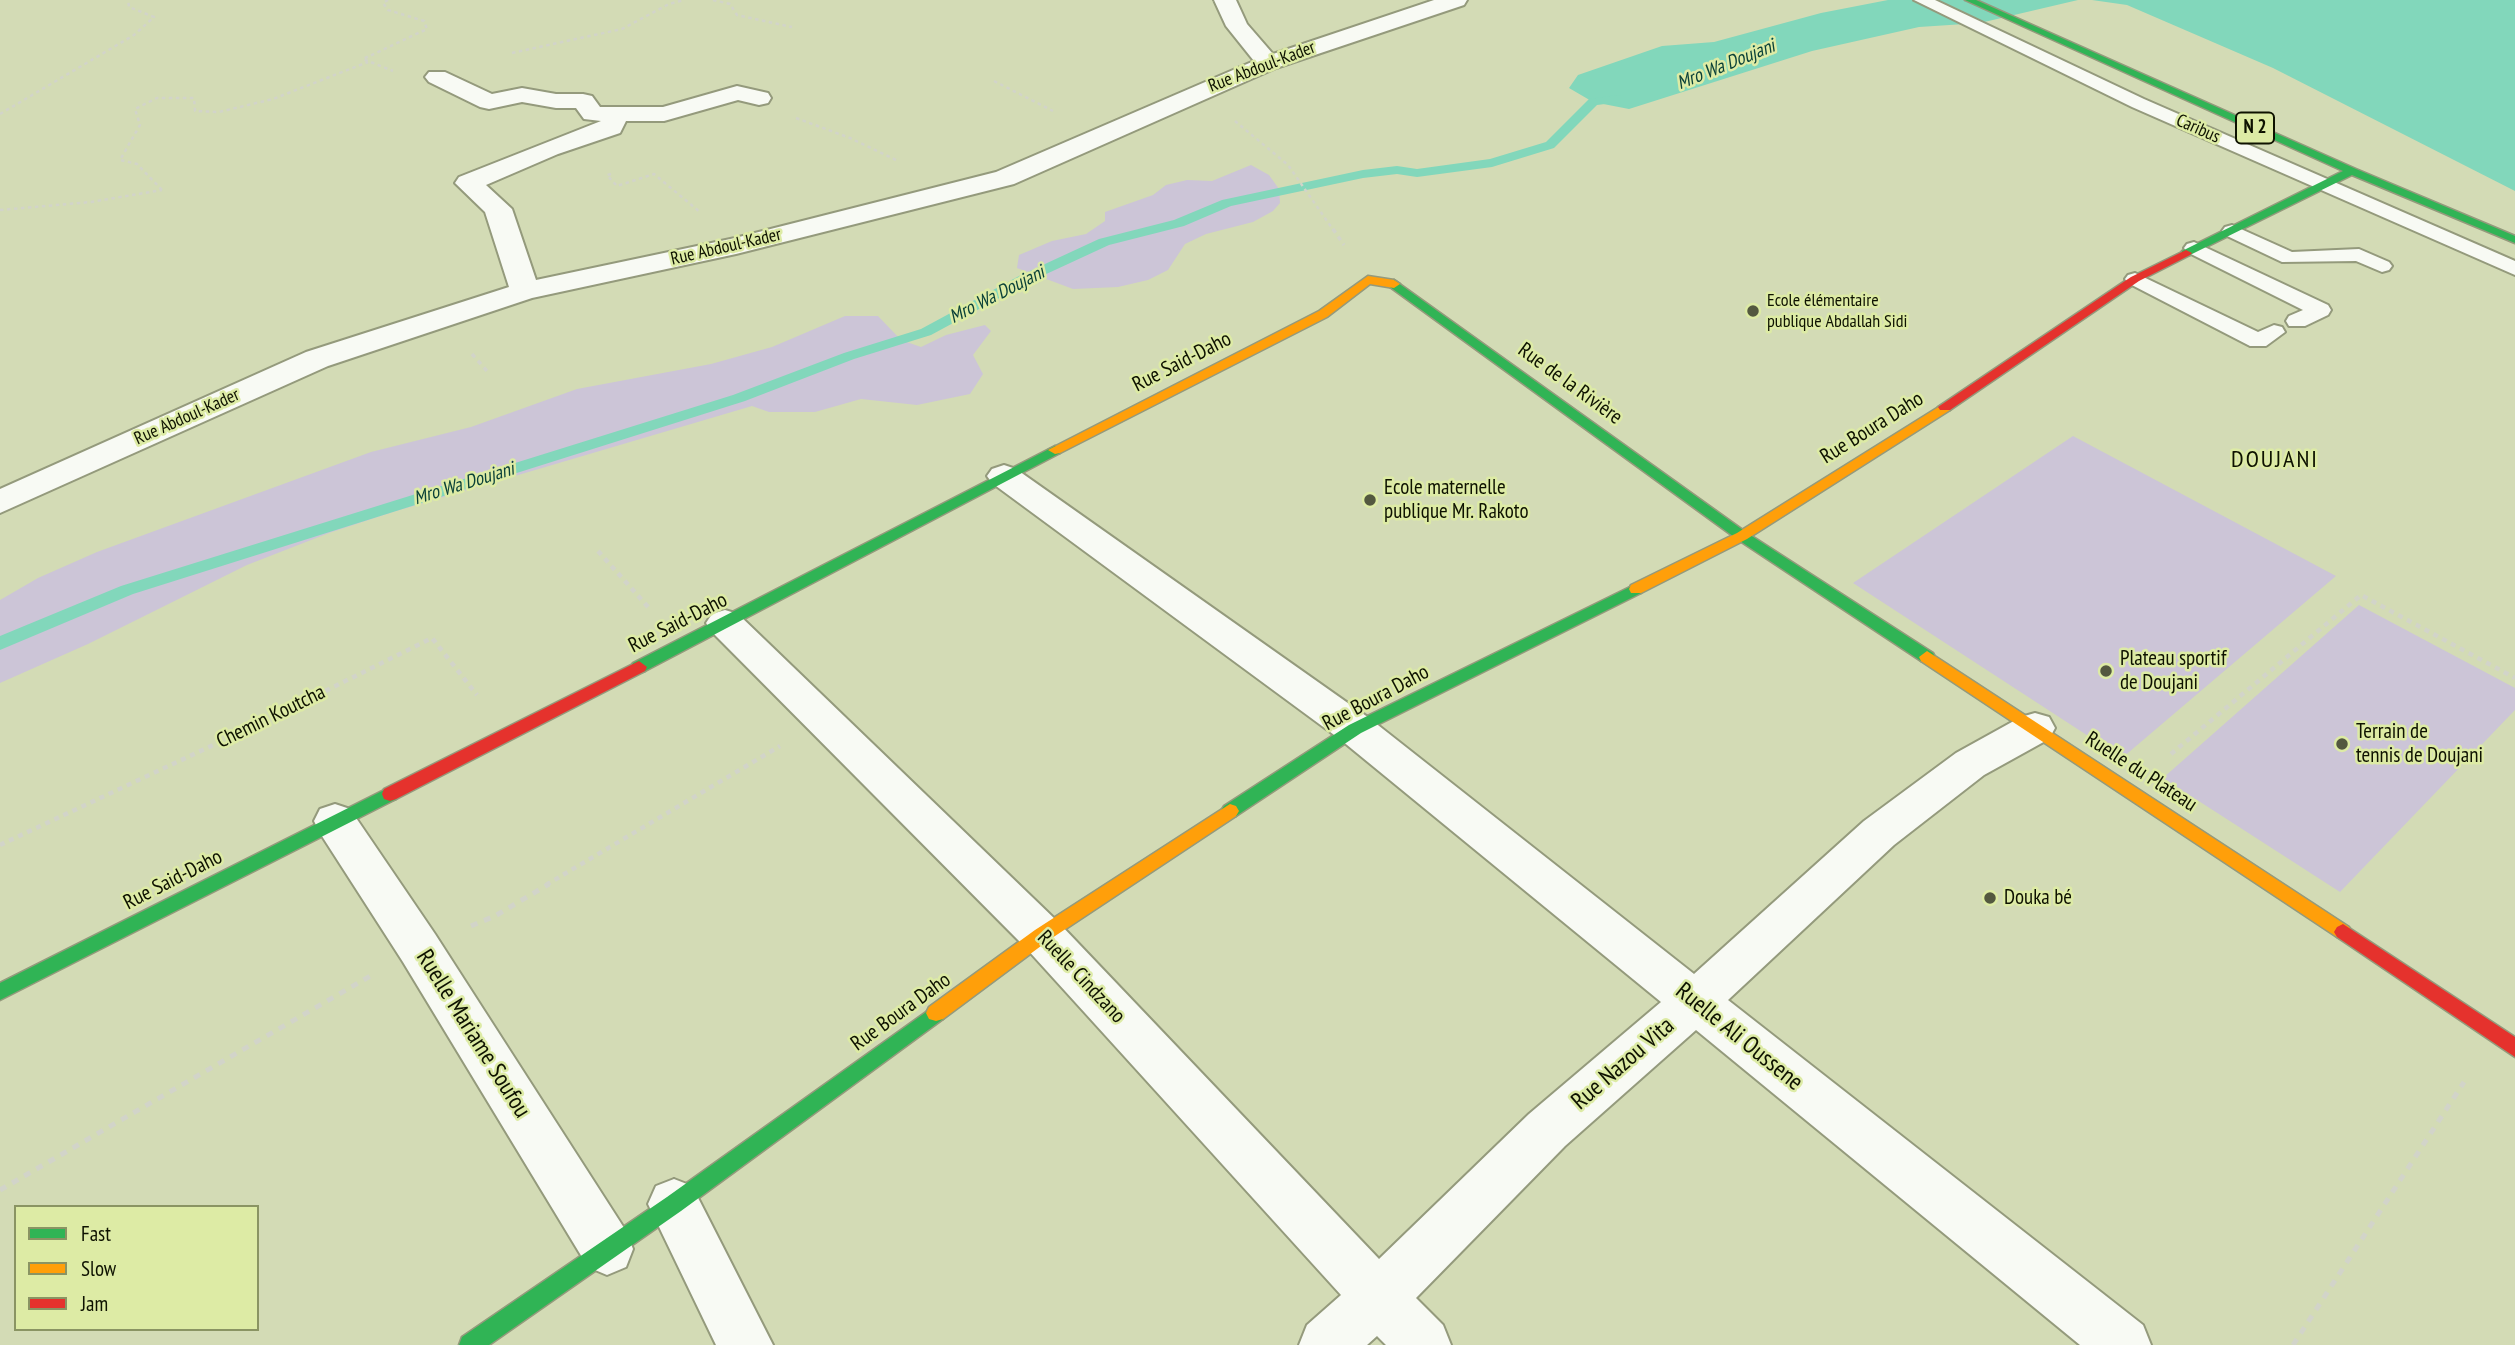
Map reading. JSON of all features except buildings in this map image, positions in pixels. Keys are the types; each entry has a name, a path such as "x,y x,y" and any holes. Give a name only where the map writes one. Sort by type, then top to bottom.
{"street":[{"path":"1225,0 1237,26 1268,63"},
{"name":"Rue Abdoul-Kader","path":"0,502 317,359 525,291 736,246 1005,178 1268,63 1456,0"},
{"name":"N 2","path":"1969,0 2515,240"},
{"path":"437,77 489,102 522,95 556,101 583,101 593,114 664,114 737,93 759,98"},
{"path":"525,291 498,209 468,183 549,149 611,128 616,113"},
{"name":"Rue Boura Daho","path":"470,1345 674,1204 1042,935 1355,729 1742,536 1971,390 2135,279 2353,171"},
{"name":"Rue de la Rivière","path":"1368,280 1390,282 1406,291 1742,536"},
{"name":"Rue Said-Daho","path":"0,992 1323,314 1368,280"},
{"name":"Ruelle Ali Oussene","path":"1004,476 1355,729 2123,1345"},
{"name":"Ruelle du Plateau","path":"1742,536 2130,789 2515,1048"},
{"name":"Ruelle Cindzano","path":"724,623 1042,935 1423,1345"},
{"name":"Rue Nazou Vita","path":"1327,1345 1547,1130 1695,1002 1879,833 1970,764 2035,728"},
{"name":"Ruelle Mariame Soufou","path":"335,821 419,948 607,1249"},
{"path":"674,1204 745,1345"}],"lane":[{"name":"Caribus","path":"1924,1 2322,185 2515,269"},
{"path":"2232,231 2289,258 2359,255 2382,266"},
{"path":"2194,248 2320,310 2297,321"},
{"path":"2135,279 2259,341 2274,332"}],"path":[{"path":"0,114 134,35 154,17 129,7 128,0"},
{"path":"388,0 383,3 388,10 424,21 427,29 363,59 414,79 437,77 521,50 622,29 669,4 684,0"},
{"path":"713,0 730,4 737,15 792,27"},
{"path":"0,210 91,202 162,190 136,164 120,160 140,125 135,109 157,98 194,98 195,111 219,112 273,99 368,62"},
{"path":"993,81 1100,135"},
{"path":"1196,93 1247,129 1288,165 1333,228"},
{"path":"759,98 792,116 850,138 907,165 949,193"},
{"path":"607,175 617,186 654,174 736,246"},
{"path":"598,551 636,595 685,642"},
{"path":"2130,789 2361,595 2515,678"},
{"name":"Chemin Koutcha","path":"0,845 273,717 432,638 506,732"},
{"path":"0,1190 419,948 495,916 824,720"},
{"path":"2293,1345 2495,1035"}],"shaded area":[{"path":"1251,165 1269,175 1279,189 1280,203 1273,211 1253,222 1206,234 1185,244 1168,270 1148,280 1118,287 1073,289 1017,268 1019,255 1052,241 1086,234 1105,221 1105,212 1153,195 1166,185 1187,180 1212,181"},
{"path":"845,316 878,316 901,340 921,347 946,335 985,325 991,331 973,355 983,374 970,394 917,405 861,399 815,412 769,412 752,406 393,512 247,565 88,644 0,683 0,600 38,578 97,552 371,452 471,427 577,389 711,364 772,347"},
{"name":"Plateau sportif de Doujani","path":"2073,436 2336,576 2122,758 1853,583"},
{"name":"Terrain de tennis de Doujani","path":"2359,605 2515,688 2515,710 2340,892 2163,778"}],"water":[{"path":"1888,0 2078,0 1980,23 1919,27 1812,51 1629,109 1593,102 1569,88 1578,75 1662,46 1714,42 1821,13"},
{"path":"2092,0 2515,0 2515,191 2273,68 2127,5"}],"waterway":[{"name":"Mro Wa Doujani","path":"0,643 127,590 739,398 849,356 926,332 1024,279 1104,242 1179,223 1227,203 1363,174 1397,170 1417,173 1492,163 1550,145 1593,102 1617,99"}],"traffic: fast":[{"path":"1969,0 2352,171 2515,240"},
{"path":"2186,253 2352,171"},
{"path":"1394,284 1742,536 1927,657"},
{"path":"639,667 1055,450"},
{"path":"1230,811 1355,729 1636,589"},
{"path":"0,992 390,794"},
{"path":"470,1345 674,1204 936,1013"}],"traffic: slow":[{"path":"1055,450 1323,314 1368,280 1394,284"},
{"path":"1636,589 1742,536 1945,407"},
{"path":"1927,657 2343,932"},
{"path":"936,1013 1042,935 1230,811"}],"traffic: jam":[{"path":"1945,407 2135,279 2186,253"},
{"path":"390,794 639,667"},
{"path":"2343,932 2515,1048"}],"place":[{"name":"Ecole élémentaire publique Abdallah Sidi","path":"1753,311"},
{"name":"Ecole maternelle publique Mr. Rakoto","path":"1370,500"},
{"name":"Plateau sportif de Doujani","path":"2106,671"},
{"name":"Terrain de tennis de Doujani","path":"2342,744"},
{"name":"Douka bé","path":"1990,898"}],"district":[{"name":"DOUJANI","path":"2275,460"}]}
